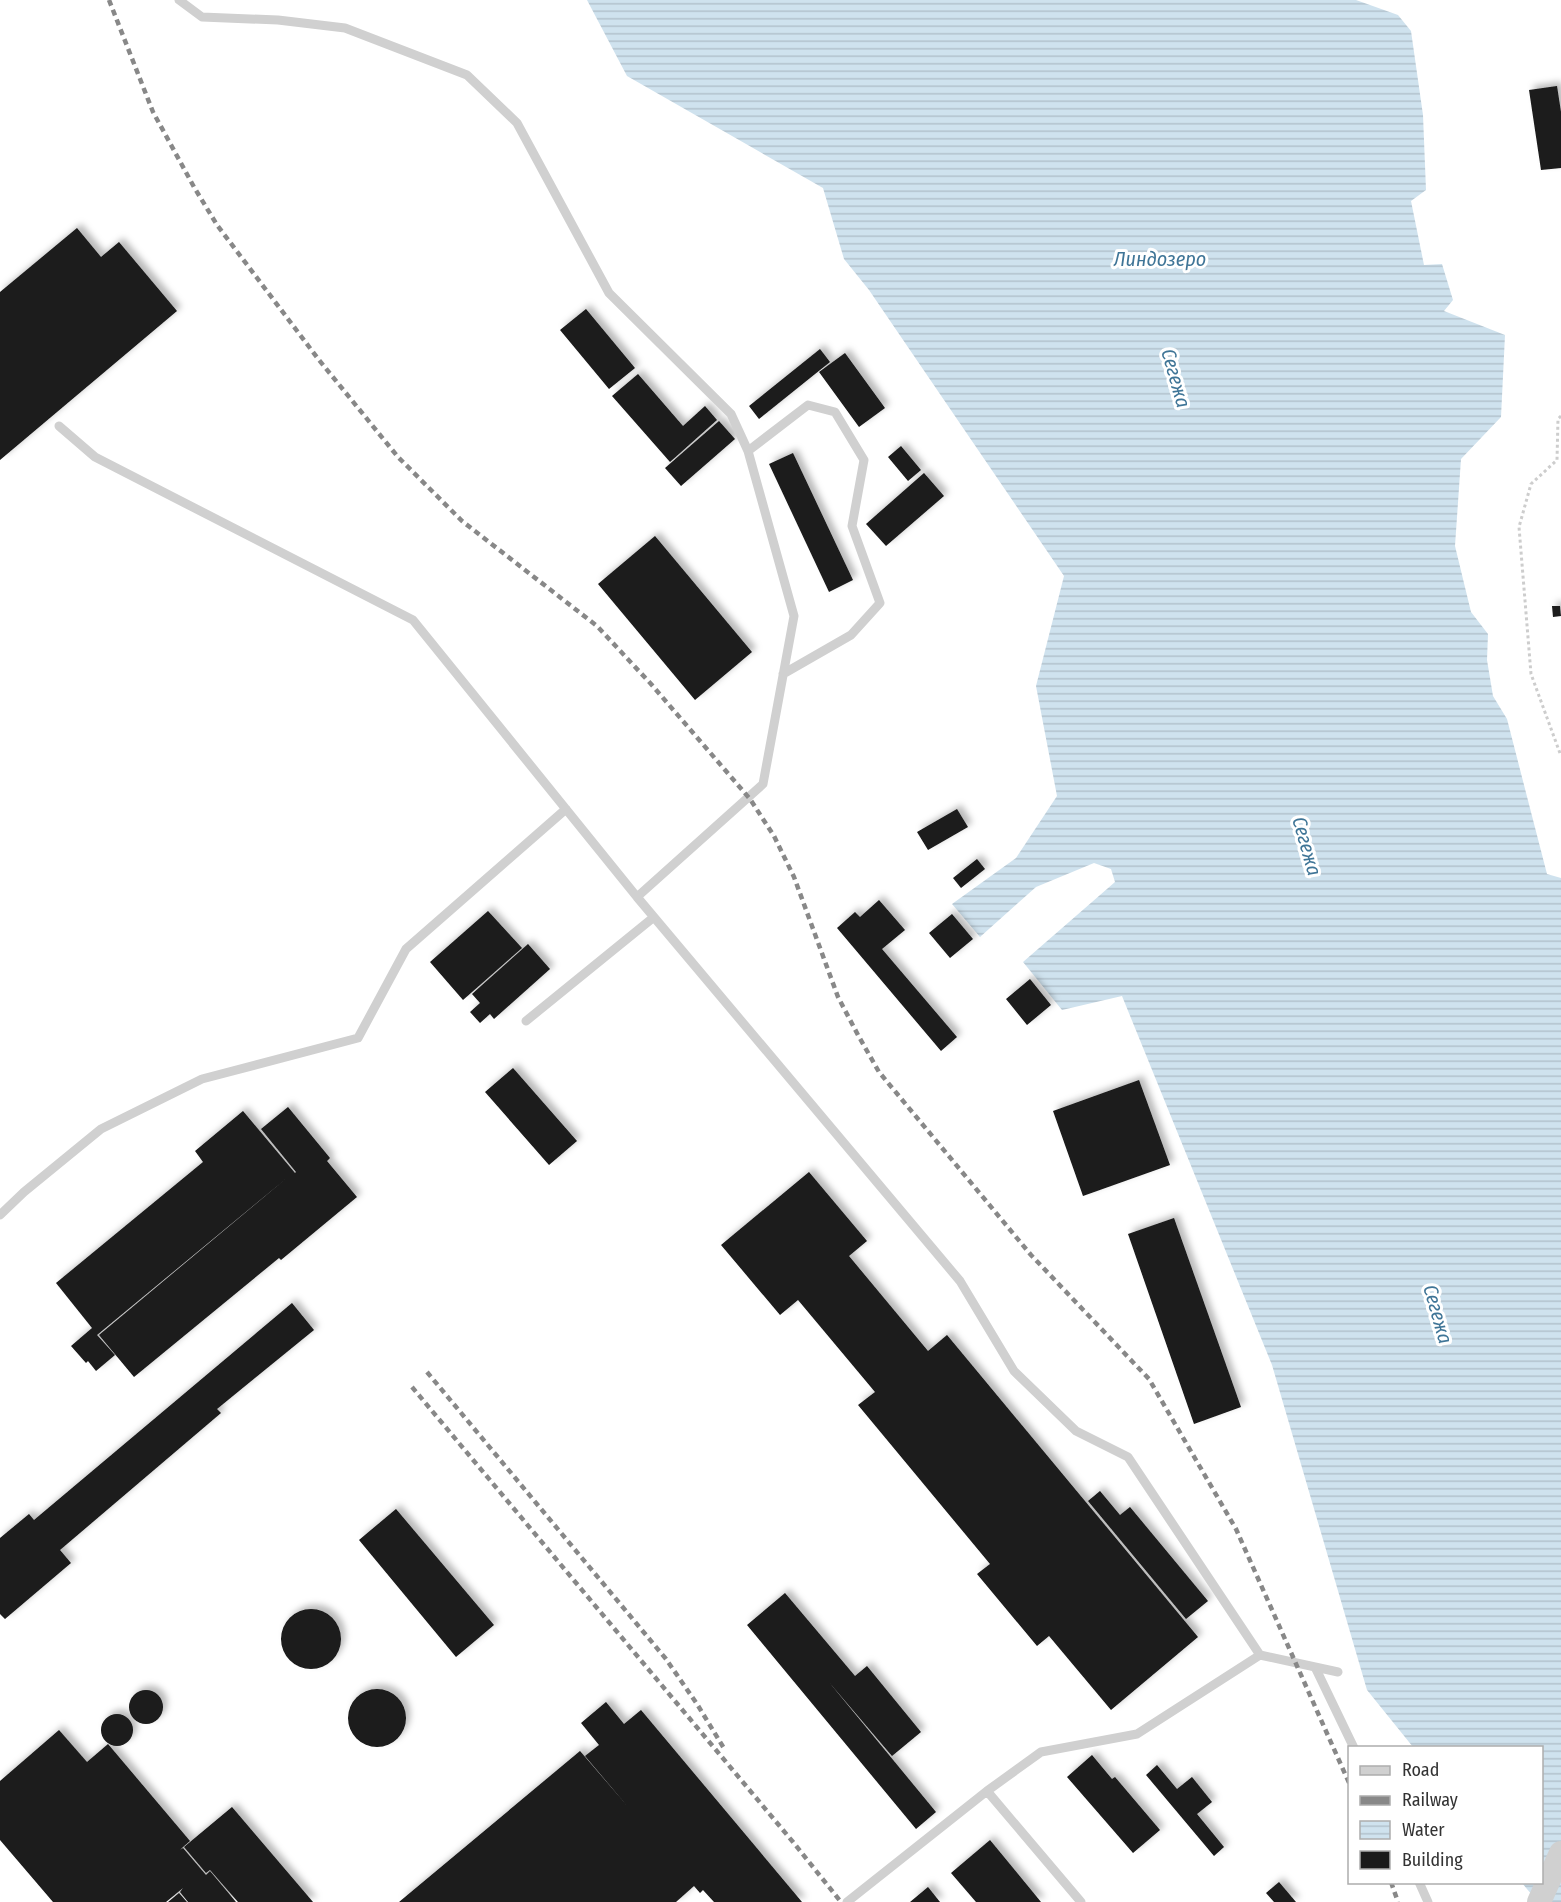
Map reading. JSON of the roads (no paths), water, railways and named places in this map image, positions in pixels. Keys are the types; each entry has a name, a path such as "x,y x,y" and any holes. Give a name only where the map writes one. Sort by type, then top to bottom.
{"street":[{"path":"1539,1902 1561,1853"}],"lane":[{"path":"179,0 202,17 278,20 345,28 467,75 517,123 609,293 731,414 748,451 794,615 763,784 637,897"},
{"path":"748,451 808,405 835,412 864,460 852,526 880,603 851,635 783,674"},
{"path":"59,426 95,457 413,620 637,897 960,1281 1014,1371 1076,1431 1128,1457 1260,1655 1338,1672"},
{"path":"0,1215 24,1192 101,1129 202,1079 358,1038 406,949 566,809"},
{"path":"526,1022 654,917"},
{"path":"847,1902 987,1791 1041,1752 1137,1734 1260,1655"},
{"path":"1315,1667 1353,1746"},
{"path":"987,1791 1081,1902"},
{"path":"1420,1884 1428,1902"}],"water":[{"name":"Линдозеро","path":"587,0 1356,0 1398,15 1411,31 1423,115 1426,190 1411,201 1424,265 1442,264 1453,300 1444,311 1505,335 1501,417 1461,459 1455,546 1471,612 1488,634 1487,660 1493,696 1507,719 1547,874 1561,878 1561,1902 1538,1902 1523,1884 1543,1884 1543,1746 1412,1746 1367,1690 1272,1365 1122,996 1062,1010 1023,962 1115,882 1111,869 1094,863 1036,887 980,937 952,904 1016,858 1057,796 1036,686 1064,576 869,290 844,259 823,188 627,76"}],"railway":[{"path":"109,0 153,112 194,187 217,225 319,360 398,457 462,521 597,626 651,684 750,799 774,836 794,877 838,997 879,1072 1031,1255 1149,1379 1236,1529 1348,1781"},
{"path":"427,1372 666,1659 725,1750"},
{"path":"412,1387 841,1902"},
{"path":"1392,1884 1398,1902"}],"water label":[{"name":"Сегежа","path":"1176,378"},
{"name":"Сегежа","path":"1307,846"},
{"name":"Сегежа","path":"1438,1314"}]}
